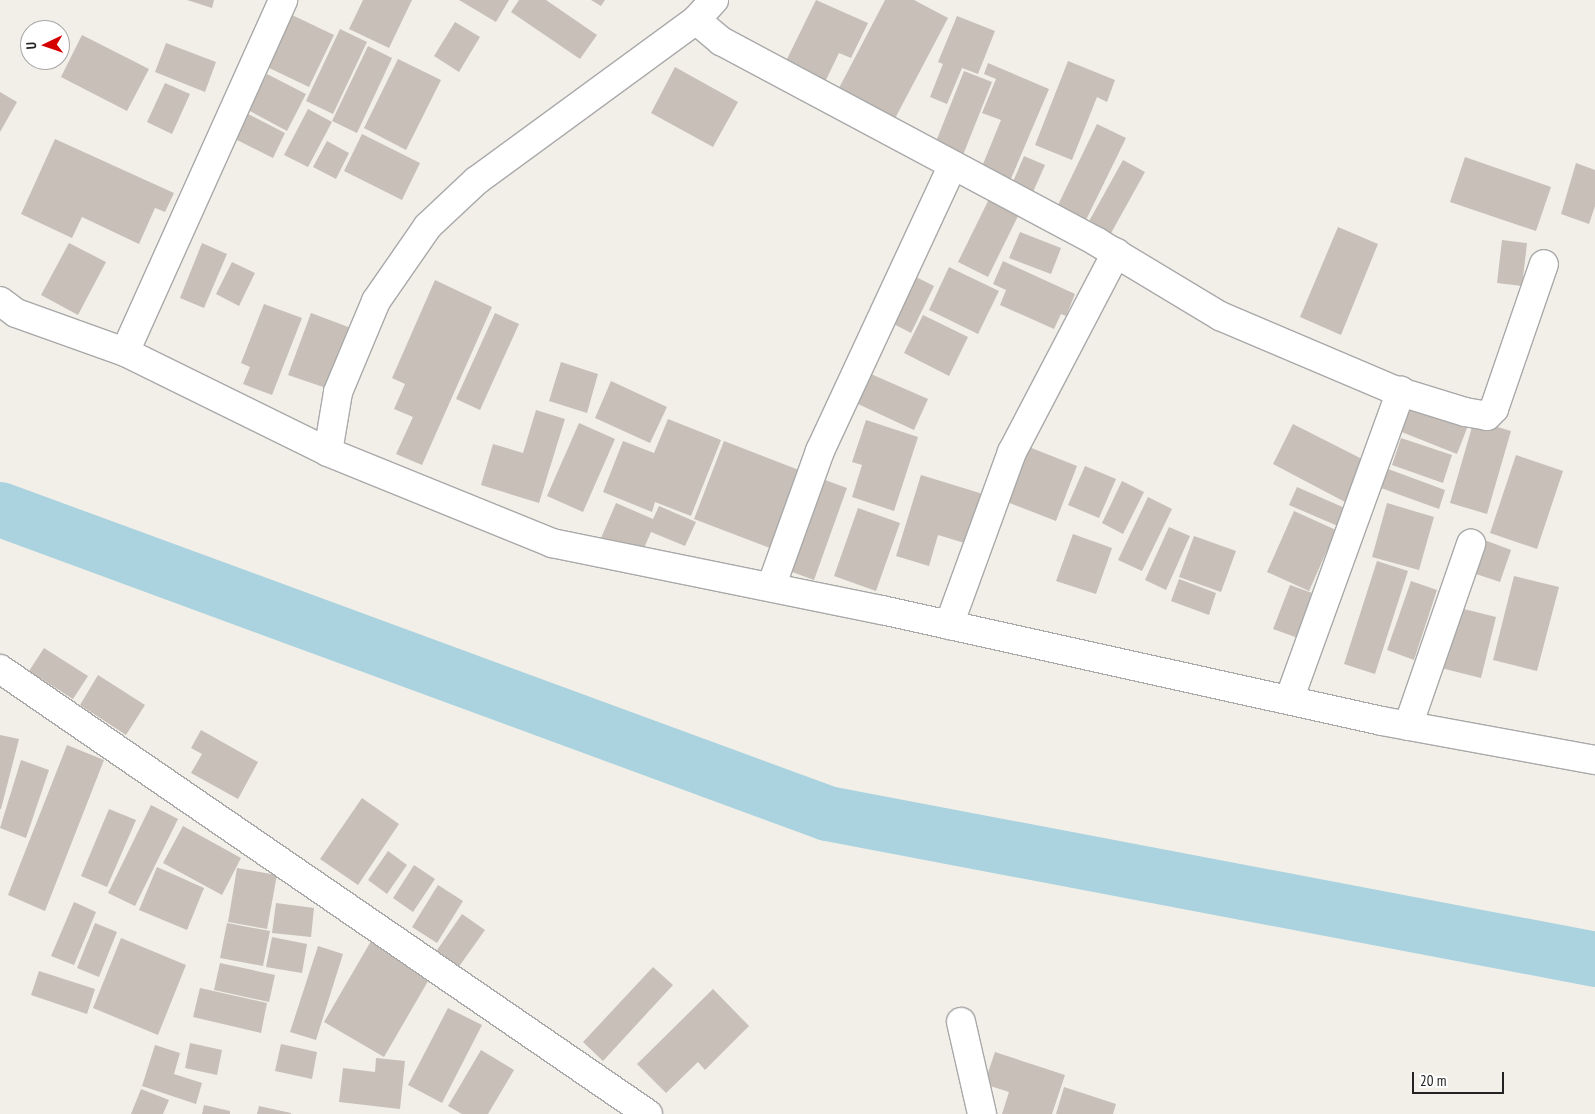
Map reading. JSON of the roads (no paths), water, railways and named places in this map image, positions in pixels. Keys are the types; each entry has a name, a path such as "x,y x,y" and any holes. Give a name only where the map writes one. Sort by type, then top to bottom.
{"street":[{"path":"126,352 284,0"},
{"path":"328,452 338,392 376,301 428,226 476,181 696,20 714,0"},
{"path":"696,20 720,41 1116,253 1220,316 1400,391 1480,416 1490,414 1544,264"},
{"path":"771,587 820,451 953,165"},
{"path":"949,625 1012,452 1116,253"},
{"path":"0,301 16,313 126,352 328,452 552,543 949,625 1408,726 1595,760"},
{"path":"1288,700 1400,391"},
{"path":"1408,726 1471,544"},
{"path":"0,669 648,1114"},
{"path":"961,1022 982,1114"}],"waterway":[{"path":"0,509 827,813 1595,959"}]}
